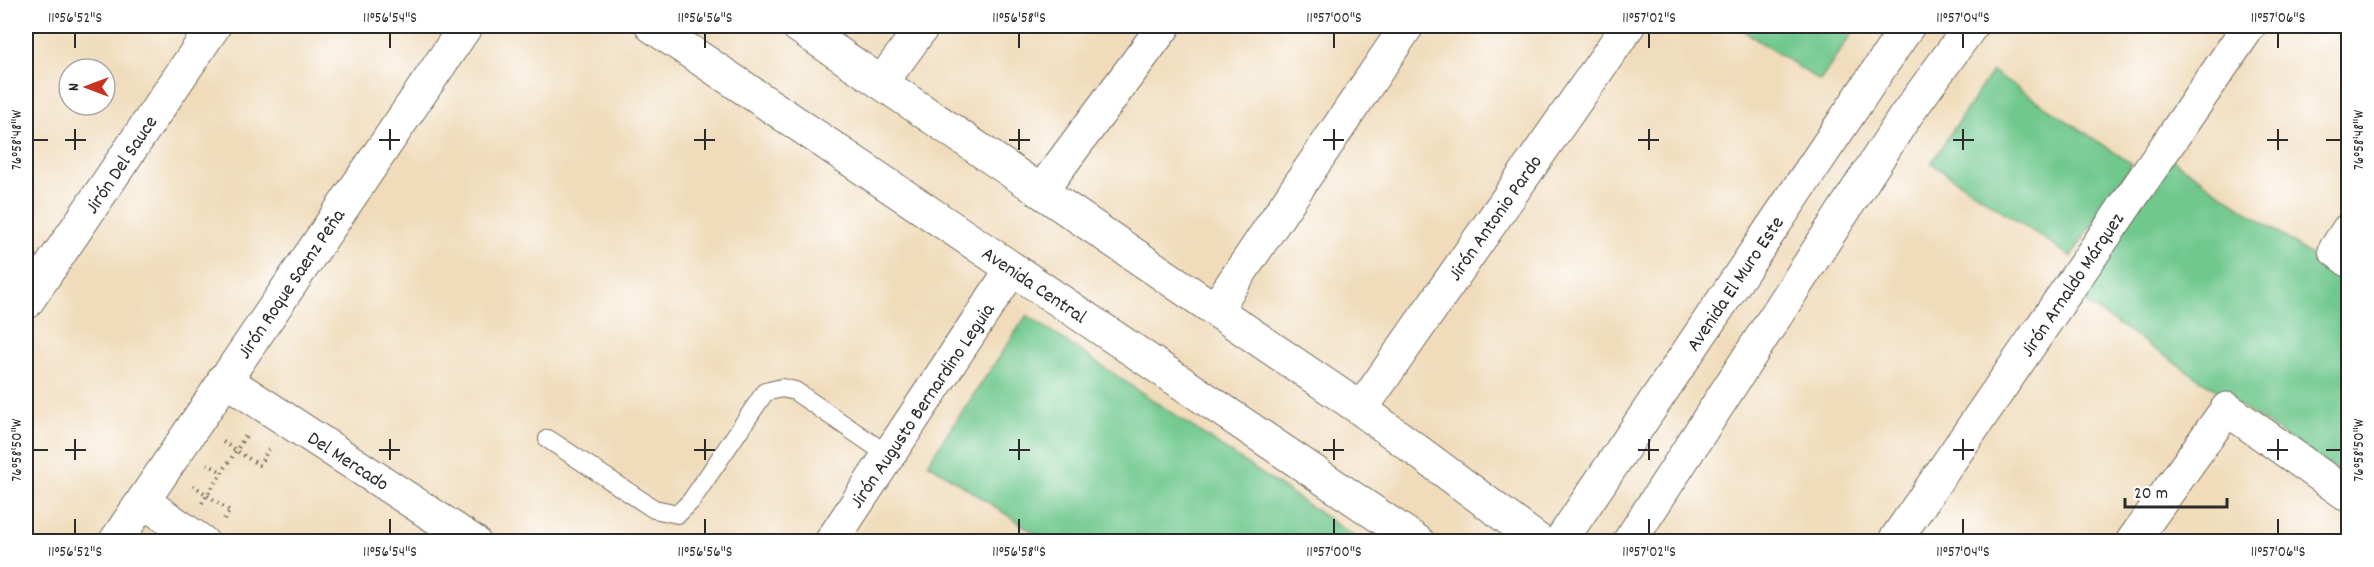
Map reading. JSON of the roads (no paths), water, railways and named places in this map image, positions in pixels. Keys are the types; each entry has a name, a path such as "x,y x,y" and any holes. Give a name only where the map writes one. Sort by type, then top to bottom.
{"street":[{"name":"Jirón Del Sauce","path":"26,303 214,26"},
{"name":"Jirón Roque Saenz Peña","path":"115,542 466,26"},
{"name":"Avenida Central","path":"652,26 1418,542"},
{"path":"798,26 1215,308 1360,409 1540,542"},
{"path":"882,82 923,26"},
{"path":"1041,191 1164,26"},
{"path":"1215,308 1407,26"},
{"name":"Jirón Antonio Pardo","path":"1360,409 1628,26"},
{"name":"Avenida El Muro Este","path":"1560,542 1908,26"},
{"path":"1629,542 1920,97 1971,26"},
{"name":"Jirón Arnaldo Márquez","path":"1894,542 2249,26"},
{"path":"1879,68 1920,97"},
{"name":"Jirón Augusto Bernardino Leguia","path":"831,542 1012,269"},
{"name":"Del Mercado","path":"224,379 474,542"},
{"path":"2132,542 2227,409 2349,495"},
{"path":"143,501 199,527"}],"lane":[{"path":"548,439 654,509 678,514 691,501 765,392 782,388 795,392 888,455"}]}
